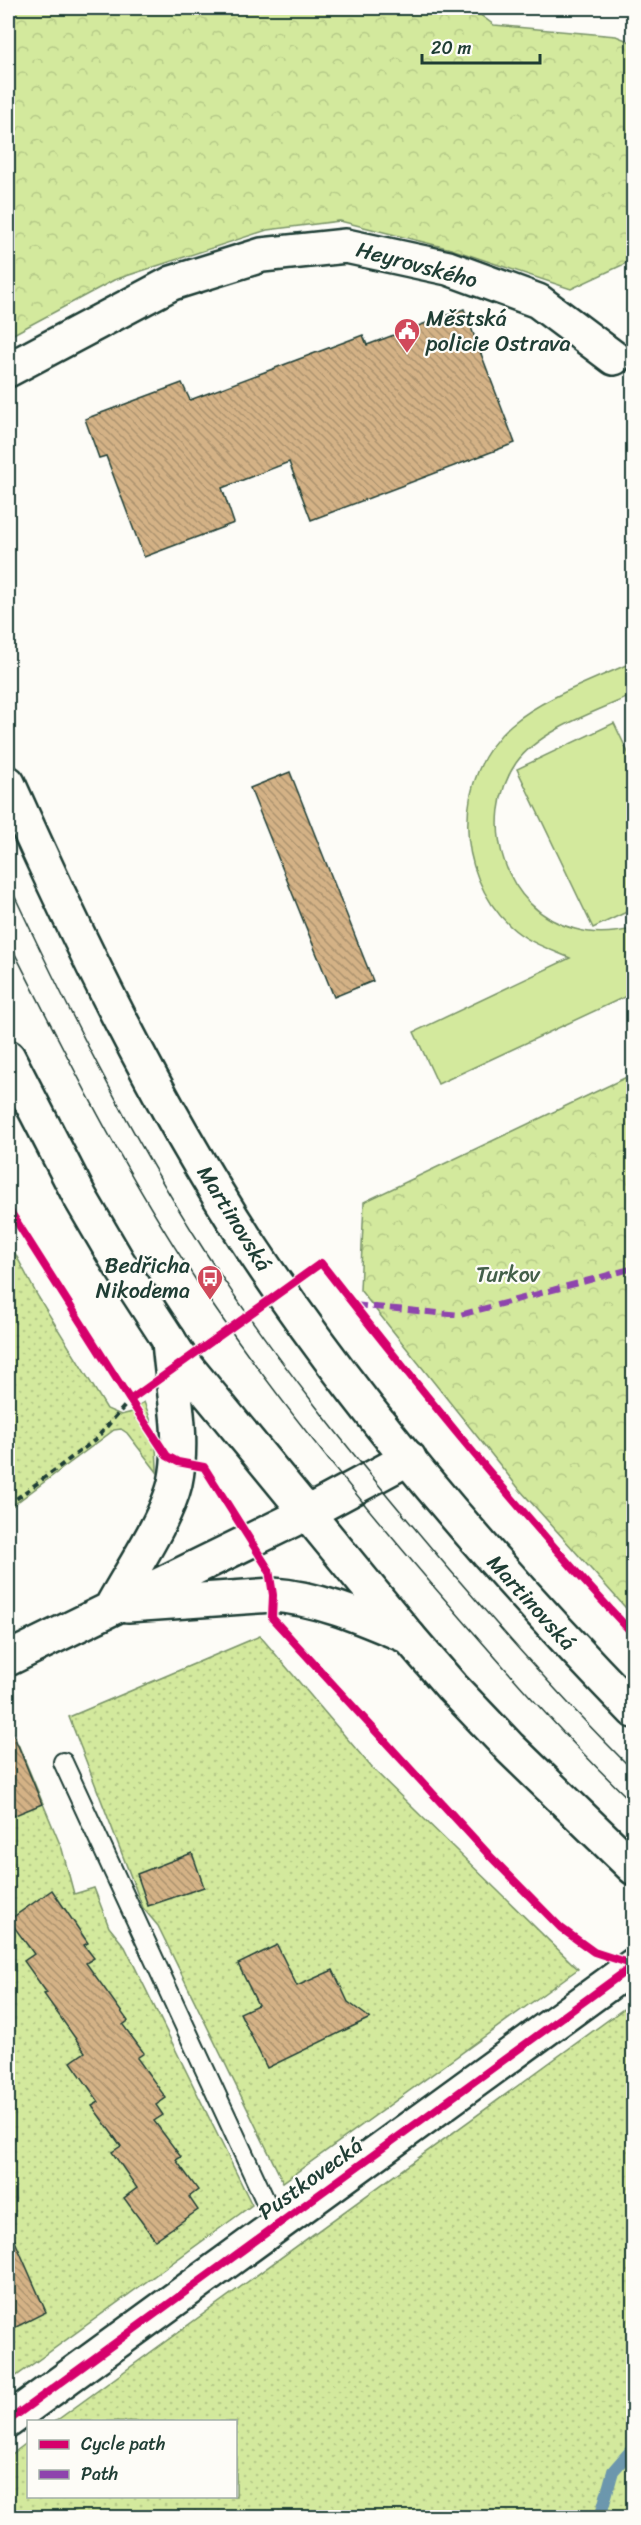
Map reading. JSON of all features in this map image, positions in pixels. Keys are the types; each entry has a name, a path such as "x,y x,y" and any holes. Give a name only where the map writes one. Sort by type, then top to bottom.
{"street":[{"name":"Heyrovského","path":"8,370 172,283 262,255 346,246 448,268 538,301 614,358"},
{"name":"Martinovská","path":"8,783 100,977 163,1096 218,1193 281,1291 409,1458 537,1611 633,1711"},
{"path":"8,1057 80,1197 170,1355 179,1439 174,1485 168,1503 112,1606"},
{"path":"170,1355 183,1362 409,1637 481,1719 633,1868"},
{"path":"8,1659 112,1606 307,1513 409,1458"},
{"path":"112,1606 273,1595 294,1596 369,1620 409,1637"},
{"name":"Pustkovecká","path":"8,2421 633,1965"}],"lane":[{"path":"63,1762 276,2224"}],"path":[{"path":"8,1505 95,1440 170,1355"},
{"path":"123,1390 142,1419"},
{"path":"178,1462 204,1467 251,1540"},
{"path":"273,1595 272,1618 490,1856 561,1928 594,1952"}],"green space":[{"path":"8,8 471,8 494,25 616,36 633,43 633,260 571,289 451,249 340,221 267,230 114,280 8,337"},
{"path":"633,662 633,695 554,731 526,751 516,763 504,786 499,811 499,836 504,861 515,884 530,904 550,919 589,932 619,932 633,929 633,993 438,1084 414,1032 570,958 531,941 510,926 492,904 478,879 470,852 468,824 470,797 478,770 492,746 511,725 524,715 570,690"},
{"path":"614,723 633,763 633,909 593,928 517,769"},
{"name":"Turkov","path":"633,1074 633,1616 520,1490 360,1290 364,1202"},
{"path":"8,1240 37,1295 107,1409 121,1415 136,1411 144,1402 154,1436 157,1472 127,1433 121,1429 114,1430 8,1509"},
{"path":"260,1636 373,1769 578,1969 283,2182 158,1926 143,1908 69,1717"},
{"path":"18,1744 62,1849 74,1894 94,1888 109,1927 125,1947 252,2205 8,2382 8,1748"},
{"path":"633,2002 633,2517 8,2517 8,2457 27,2443 27,2498 237,2498 237,2420 57,2420"}],"building":[{"path":"464,309 515,443 311,520 289,462 222,488 234,523 144,557 106,456 99,458 85,419 182,383 190,400 363,335 367,345"},
{"path":"290,772 373,981 334,997 250,788"},
{"path":"8,1721 42,1804 8,1818"},
{"path":"192,1853 204,1887 148,1906 137,1874"},
{"path":"52,1890 88,1943 84,1945 94,1958 86,1963 128,2021 123,2025 144,2053 137,2058 166,2098 156,2105 163,2115 154,2121 181,2157 176,2160 198,2190 189,2197 198,2210 155,2240 124,2198 137,2188 112,2152 121,2146 92,2106 99,2102 71,2062 85,2052 24,1961 34,1954 9,1920"},
{"path":"277,1945 297,1986 333,1970 348,2002 370,2018 267,2068 240,2013 258,2005 238,1964"},
{"path":"8,2225 46,2312 8,2331"}],"waterway":[{"path":"600,2518 613,2471 634,2447"}],"tram line":[{"path":"8,882 76,1023 150,1161 204,1250 258,1330 346,1445 438,1556 534,1666 634,1771"},
{"path":"8,940 128,1169 181,1258 238,1342 328,1459 422,1573 542,1709 634,1804"}],"marked path":[{"path":"354,1305 460,1315 634,1268"}],"cycle path":[{"path":"8,1208 130,1400 321,1263 473,1453 634,1635"},
{"path":"130,1400 167,1456 178,1462 204,1467 269,1570 273,1595 272,1618 490,1856 561,1928 594,1952 634,1965"},
{"path":"8,2421 634,1965"}],"place":[{"name":"Městská policie Ostrava","path":"407,354"},
{"name":"Bedřicha Nikodema","path":"210,1301"}]}
